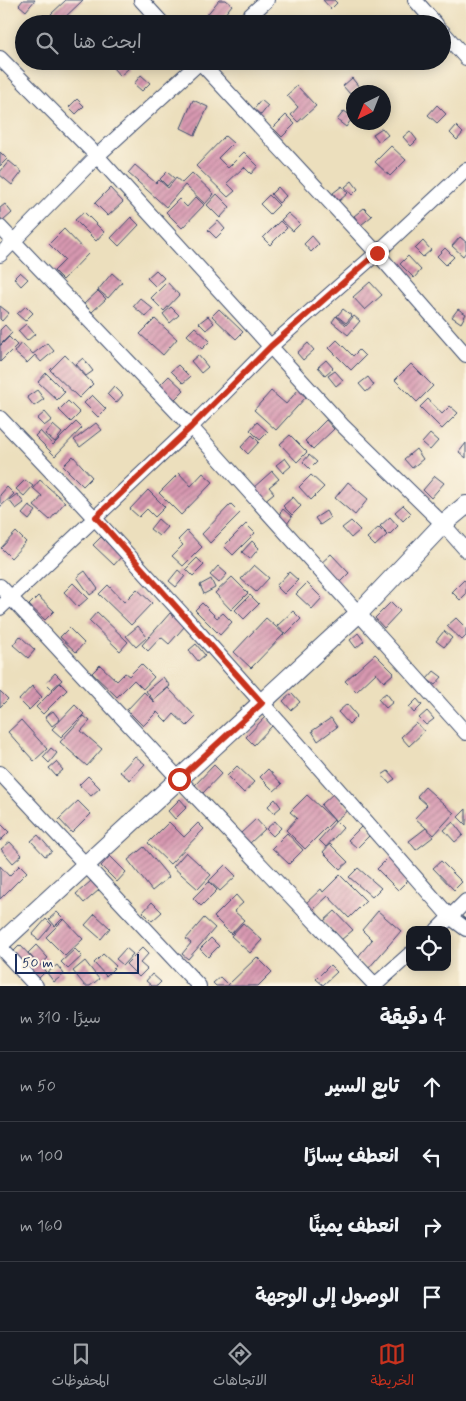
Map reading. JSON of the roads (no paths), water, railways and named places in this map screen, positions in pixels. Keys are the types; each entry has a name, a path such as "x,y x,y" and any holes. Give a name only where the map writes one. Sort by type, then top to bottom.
{"street":[{"path":"141,0 155,15"},
{"path":"251,15 267,0"},
{"path":"415,0 428,15"},
{"path":"451,41 466,58"},
{"path":"0,58 97,156 342,425 466,550"},
{"path":"0,255 97,156 190,70"},
{"path":"208,70 377,253 466,355"},
{"path":"0,608 191,427 271,346 377,253 466,170"},
{"path":"0,227 191,427 466,733"},
{"path":"0,418 96,517 450,917 466,929"},
{"path":"36,986 0,946 360,613 442,524 466,505"},
{"path":"0,586 375,986 406,958"},
{"path":"0,774 199,986"},
{"path":"441,926 466,901"}]}
